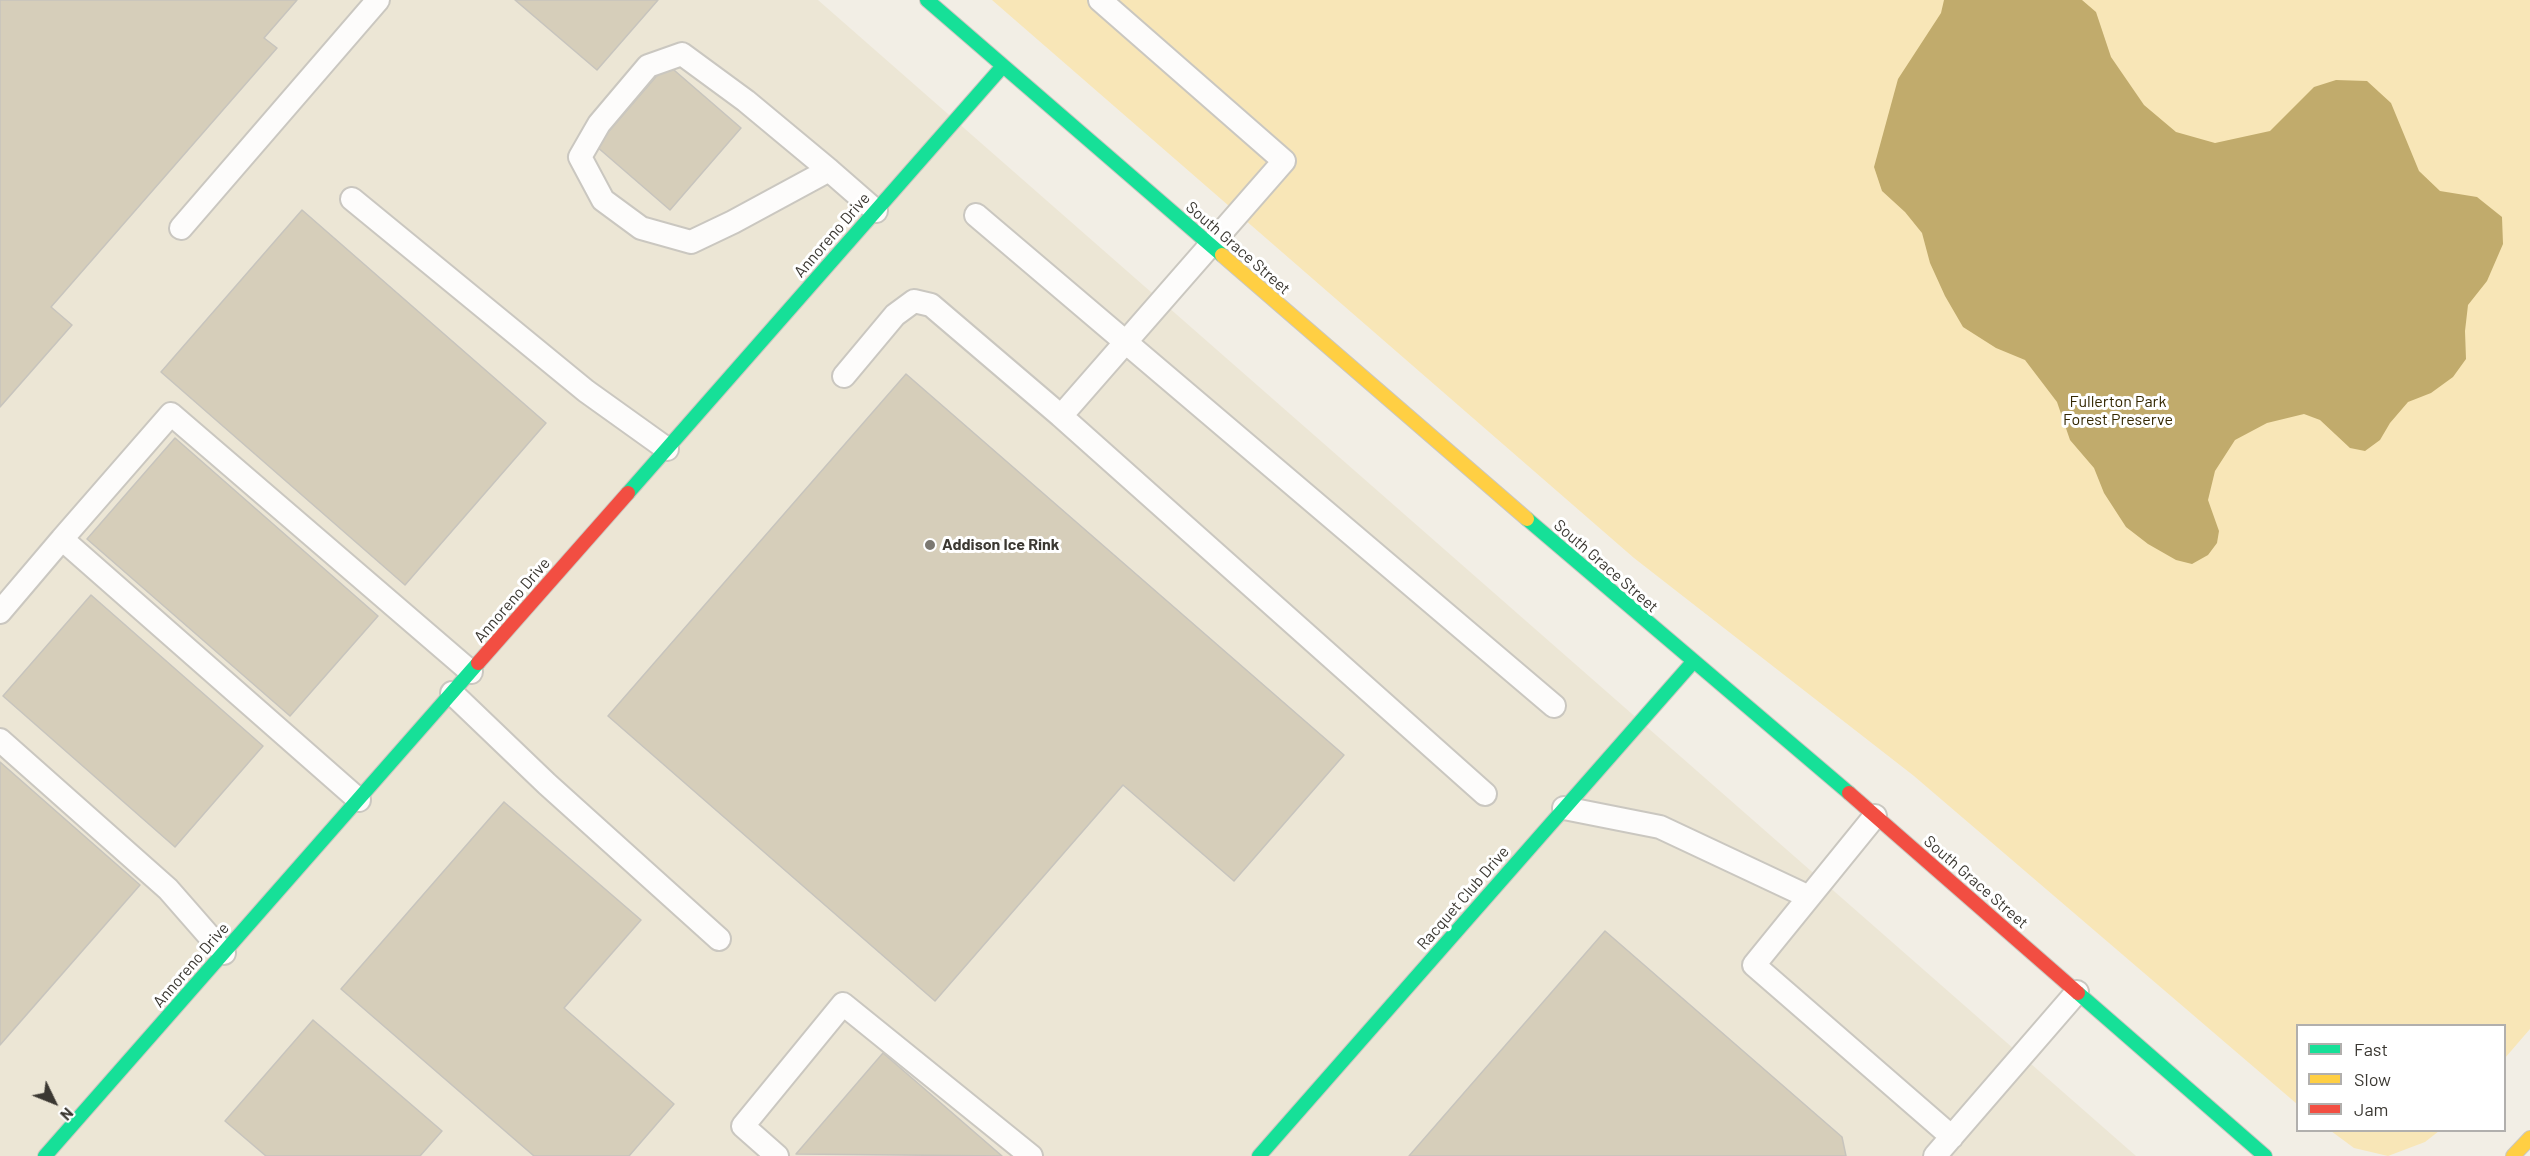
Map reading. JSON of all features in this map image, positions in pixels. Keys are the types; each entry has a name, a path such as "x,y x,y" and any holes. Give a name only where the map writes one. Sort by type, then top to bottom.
{"street":[{"name":"South Grace Street","path":"927,0 1209,246 1875,816 2265,1156"},
{"name":"Annoreno Drive","path":"45,1156 1003,66"},
{"name":"Racquet Club Drive","path":"1259,1156 1693,662"},
{"path":"2514,1156 2530,1138"}],"lane":[{"path":"181,228 378,0"},
{"path":"1061,416 1284,161 1100,0"},
{"path":"829,170 691,242 640,228 603,200 580,157 599,124 648,66 682,54 746,101 829,170 876,211"},
{"path":"352,199 586,392 667,449"},
{"path":"976,215 1125,344 1554,706"},
{"path":"844,376 895,315 914,301 932,305 1061,416 1485,794"},
{"path":"0,612 171,414 471,672"},
{"path":"62,539 359,800"},
{"path":"452,693 547,784 719,939"},
{"path":"0,740 168,889 224,952"},
{"path":"1564,808 1660,827 1809,897"},
{"path":"1875,816 1754,964 1952,1137"},
{"path":"1935,1156 2077,992"},
{"path":"777,1156 743,1126 843,1004 1031,1156"}],"shaded area":[{"path":"0,0 818,0 2136,1156 0,1156"},
{"path":"1944,0 2082,0 2096,12 2111,57 2144,105 2176,132 2215,143 2270,131 2314,87 2336,80 2367,81 2391,103 2419,171 2440,191 2477,197 2502,217 2503,244 2487,281 2468,305 2465,331 2466,359 2453,377 2431,393 2408,402 2390,423 2380,440 2365,451 2350,448 2320,420 2304,414 2267,423 2235,440 2215,471 2208,500 2219,531 2217,543 2208,555 2192,564 2176,560 2148,544 2126,527 2104,493 2094,468 2070,440 2057,402 2025,360 1996,348 1963,327 1930,263 1922,233 1905,212 1882,191 1874,167 1898,79 1941,13"}],"green space":[{"name":"Fullerton Park Forest Preserve","path":"992,0 2530,0 2530,1029 2506,1057 2506,1024 2296,1024 2296,1103 1914,776 1634,558"},
{"path":"2332,1132 2438,1132 2425,1142 2388,1156 2354,1148"}],"building":[{"path":"0,0 297,0 264,38 277,48 51,307 72,325 0,407"},
{"path":"515,0 658,0 597,70"},
{"path":"667,64 741,128 670,210 596,146"},
{"path":"302,210 546,423 405,585 161,372"},
{"name":"Addison Ice Rink","path":"906,374 1344,755 1234,881 1123,785 935,1001 608,716"},
{"path":"175,438 378,616 290,716 87,539"},
{"path":"91,595 263,746 175,847 3,696"},
{"path":"0,762 140,885 0,1045"},
{"path":"504,802 641,920 564,1008 674,1104 629,1156 534,1156 341,989"},
{"path":"1605,931 1842,1137 1846,1156 1409,1156"},
{"path":"313,1020 442,1131 420,1156 266,1156 225,1121"},
{"path":"883,1053 1002,1156 796,1154"}],"traffic: fast":[{"path":"927,0 1222,255"},
{"path":"628,493 1003,66"},
{"path":"1527,519 1849,793"},
{"path":"1259,1156 1693,662"},
{"path":"45,1156 478,663"},
{"path":"2078,993 2265,1156"}],"traffic: slow":[{"path":"1222,255 1527,519"},
{"path":"2513,1156 2530,1138"}],"traffic: jam":[{"path":"478,663 628,493"},
{"path":"1849,793 2078,993"}],"place":[{"name":"Addison Ice Rink","path":"930,545"}]}
